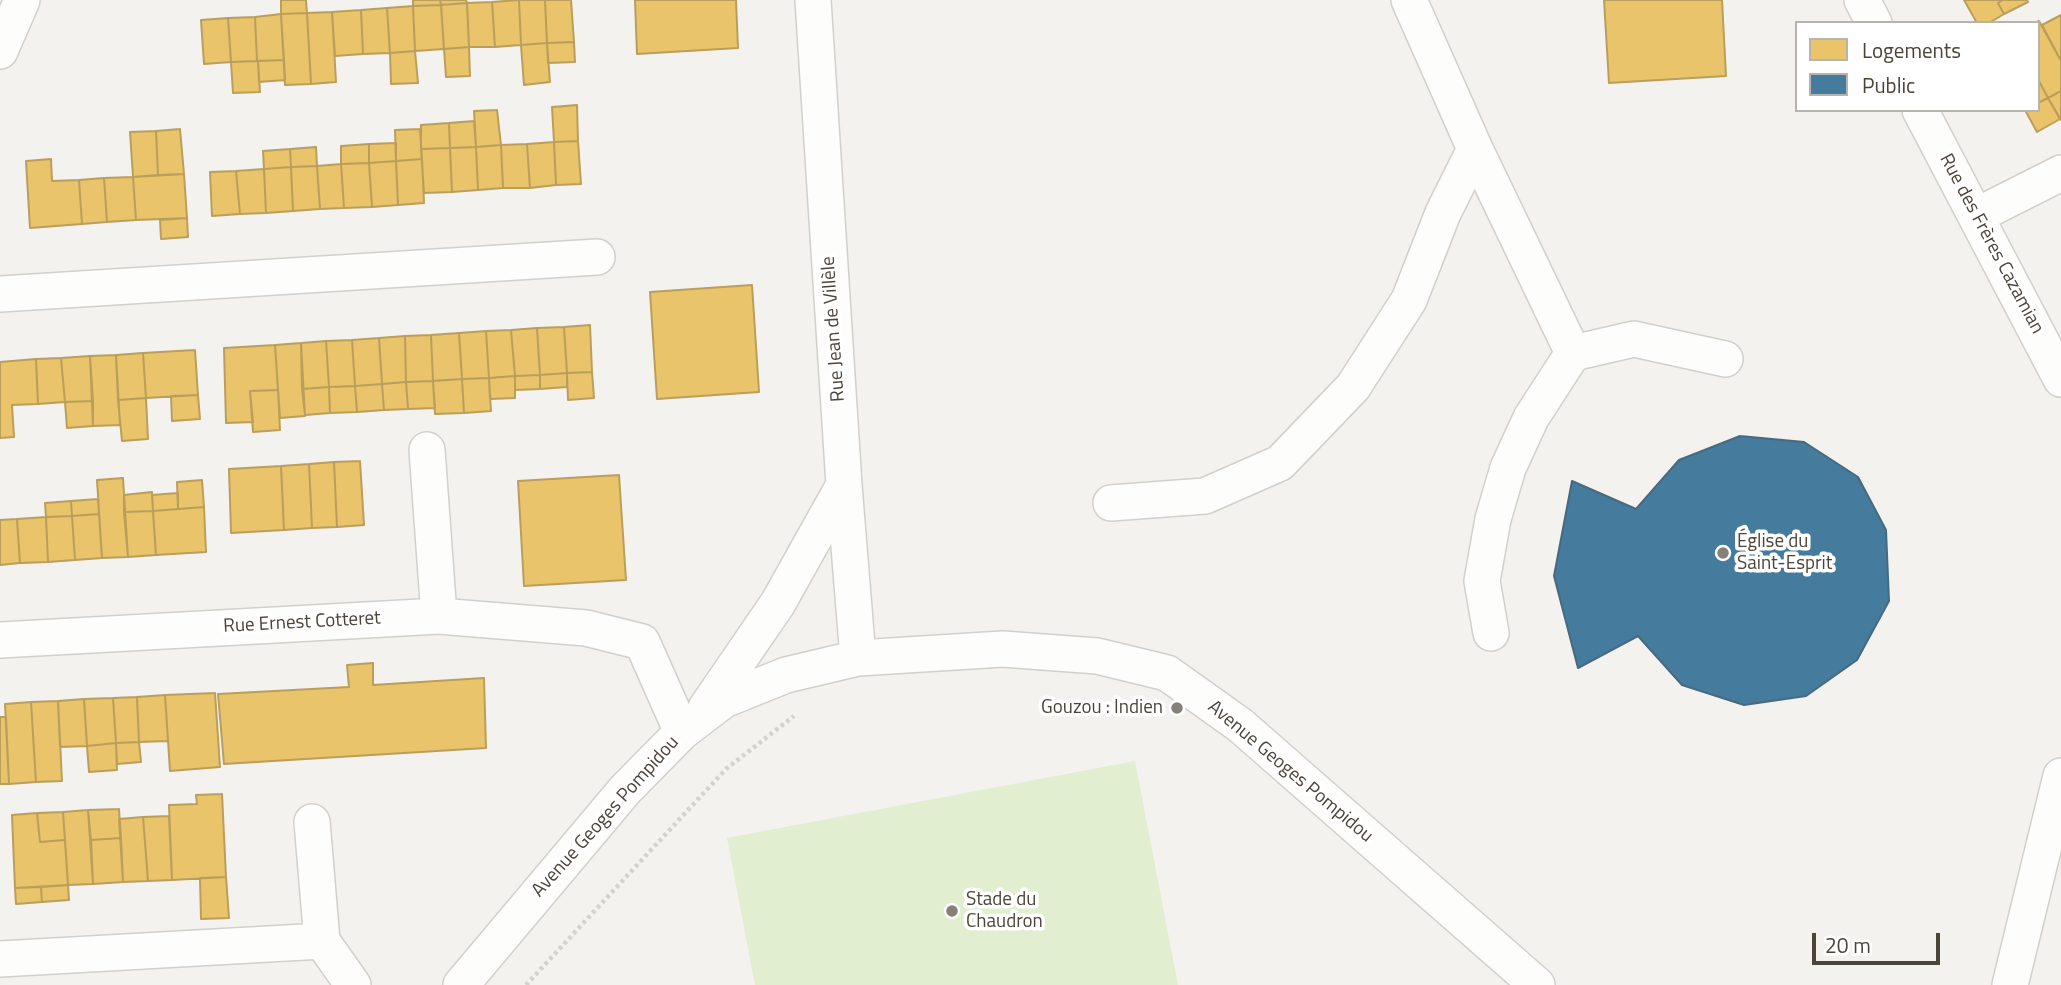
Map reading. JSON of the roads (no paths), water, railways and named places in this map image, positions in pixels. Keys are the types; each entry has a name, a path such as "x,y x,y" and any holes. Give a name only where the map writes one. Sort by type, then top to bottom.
{"street":[{"path":"0,51 22,0"},
{"name":"Rue Jean de Villèle","path":"813,0 844,485 858,658"},
{"path":"1409,0 1475,149 1573,353"},
{"path":"1862,0 1873,21"},
{"name":"Rue des Frères Cazamian","path":"1921,112 2061,379"},
{"path":"1111,503 1205,496 1280,463 1353,387 1409,300 1443,213 1475,149"},
{"path":"1976,216 2061,173"},
{"path":"0,294 597,257"},
{"path":"1491,633 1482,581 1496,506 1508,468 1531,418 1573,353 1634,339 1725,359"},
{"path":"427,450 439,616"},
{"path":"691,724 778,603 844,485"},
{"name":"Rue Ernest Cotteret","path":"0,640 439,616 586,628 642,642 691,724"},
{"name":"Avenue Geoges Pompidou","path":"461,985 625,790 691,724 724,700 786,675 858,658 1003,649 1097,656 1167,673 1240,725 1537,985"},
{"path":"2010,985 2061,776"},
{"path":"312,822 322,941 353,985"},
{"path":"0,959 322,941"}],"place":[{"name":"Église du Saint-Esprit","path":"1723,553"},
{"name":"Gouzou : Indien","path":"1177,708"},
{"name":"Stade du Chaudron","path":"952,911"}]}
